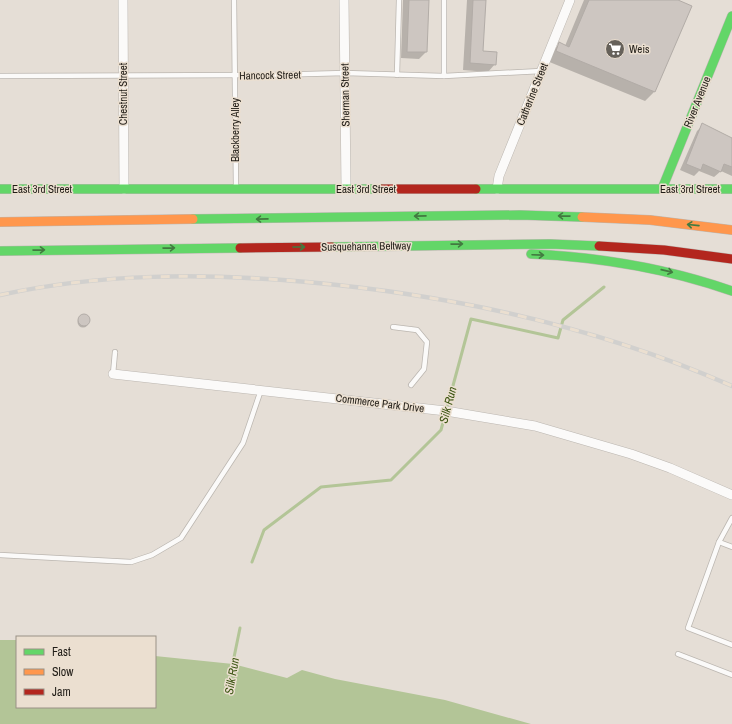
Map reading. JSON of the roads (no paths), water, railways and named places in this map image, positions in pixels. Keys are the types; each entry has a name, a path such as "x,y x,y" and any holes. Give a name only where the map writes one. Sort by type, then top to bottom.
{"main road":[{"name":"River Avenue","path":"662,189 732,16"},
{"name":"East 3rd Street","path":"0,189 732,189"},
{"path":"0,222 520,215 643,219 732,230"},
{"name":"Susquehanna Beltway","path":"0,251 474,244 607,245 655,248 732,259"},
{"path":"345,246 589,258 636,265 688,276 732,291"}],"street":[{"name":"Chestnut Street","path":"123,0 124,189"},
{"name":"Sherman Street","path":"344,0 346,189"},
{"name":"Catherine Street","path":"496,189 499,176 570,0"},
{"name":"Commerce Park Drive","path":"113,374 456,412 535,426 590,441 670,468 732,495"}],"lane":[{"name":"Blackberry Alley","path":"234,0 236,189"},
{"path":"397,75 399,0"},
{"path":"444,0 444,76"},
{"name":"Hancock Street","path":"0,76 345,73 444,76 541,71"},
{"path":"393,326 417,330 427,342 424,369 411,385"},
{"path":"113,374 115,352"},
{"path":"0,555 131,562 152,556 173,544 181,538 243,442 261,390"},
{"path":"732,518 719,542 688,628 732,645"},
{"path":"719,542 732,548"},
{"path":"678,654 732,675"}],"water":[{"path":"0,640 16,640 16,708 156,708 156,656 233,664 287,678 302,670 335,679 445,700 531,724 0,724"}],"waterway":[{"name":"Silk Run","path":"252,562 264,530 321,487 391,480 441,430 471,319 558,338 563,320 604,287"},
{"name":"Silk Run","path":"232,667 240,628"}],"railway":[{"path":"0,295 76,282 191,276 268,279 361,288 416,295 524,317 629,347 681,365 732,386"}],"place":[{"name":"Weis","path":"615,49"}]}
